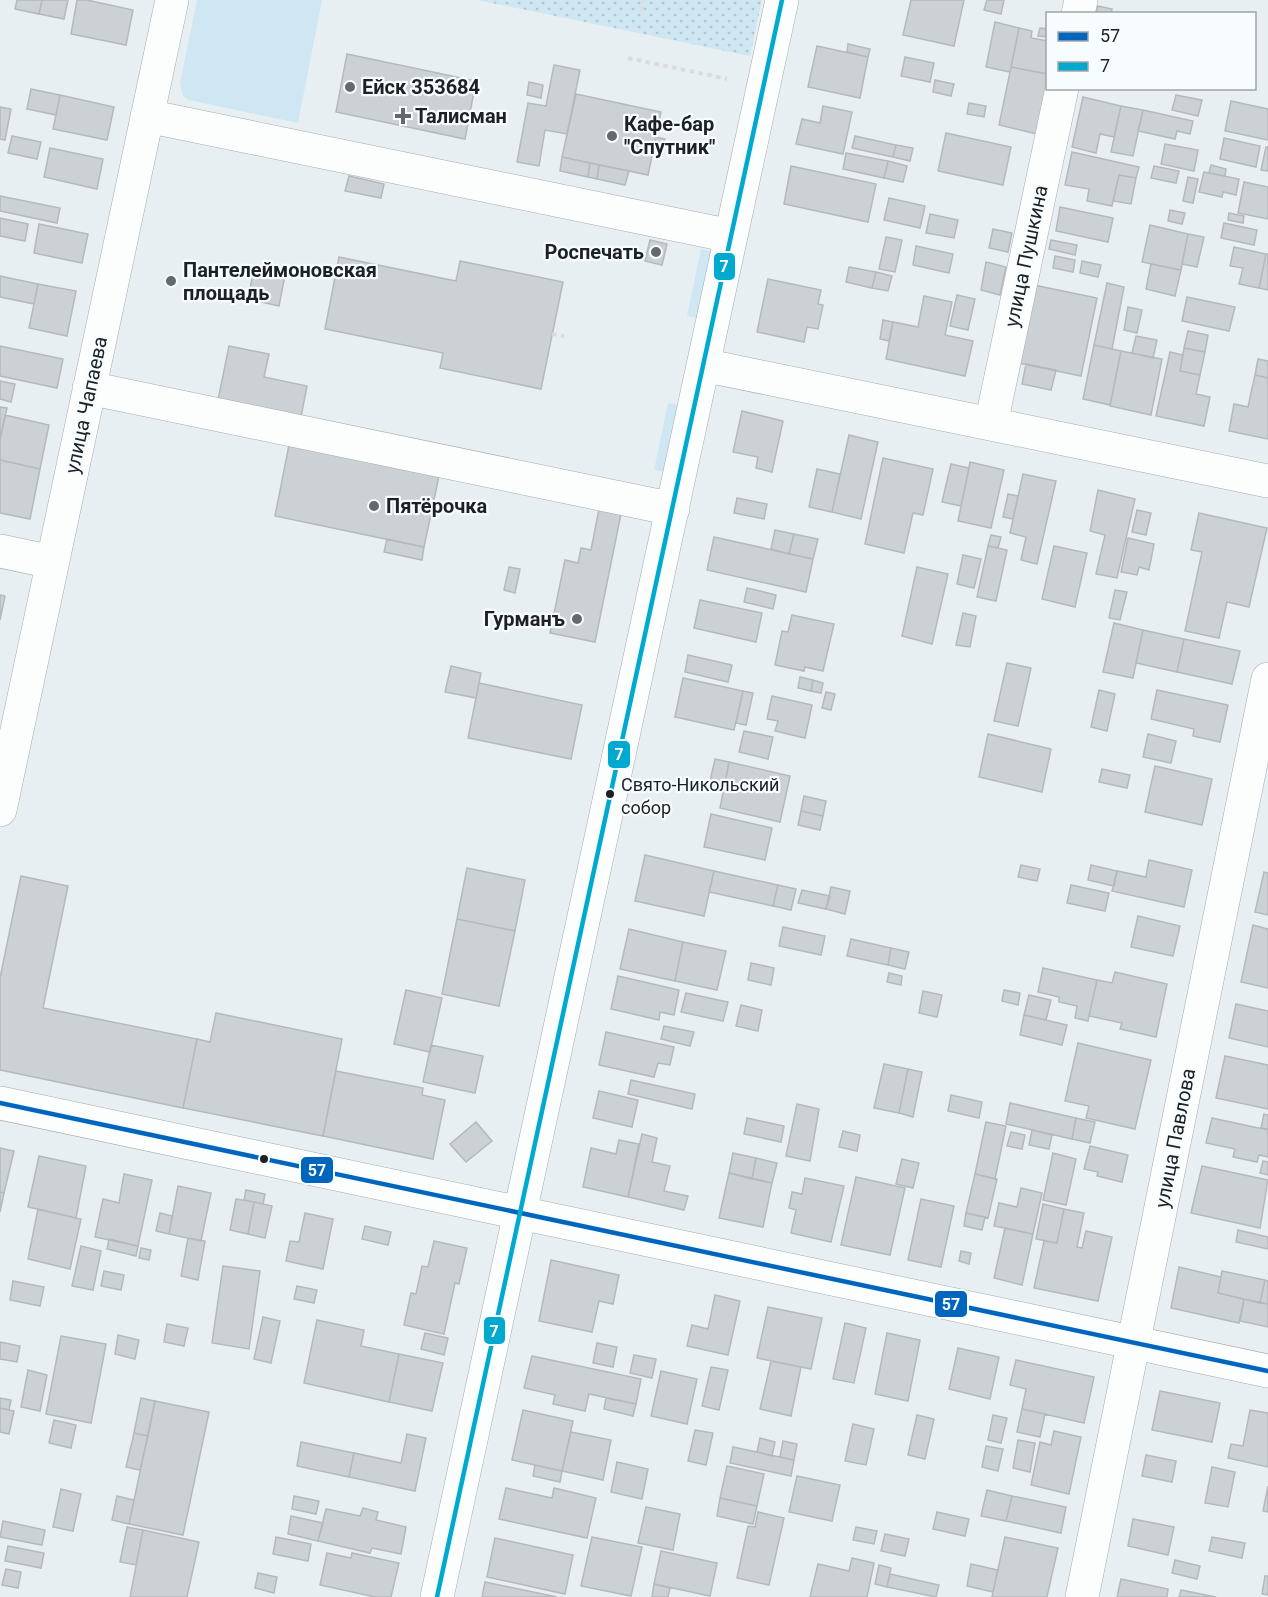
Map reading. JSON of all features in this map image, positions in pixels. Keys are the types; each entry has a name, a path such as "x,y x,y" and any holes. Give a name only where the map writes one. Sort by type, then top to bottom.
{"street":[{"name":"улица Чапаева","path":"0,810 172,0"},
{"path":"437,1597 782,0"},
{"name":"улица Пушкина","path":"991,424 1062,90"},
{"path":"147,116 731,236"},
{"path":"704,364 1268,481"},
{"path":"89,388 673,509"},
{"path":"0,551 52,562"},
{"name":"улица Павлова","path":"1082,1597 1268,679"},
{"path":"0,1102 1268,1371"}],"path":[{"path":"640,11 643,0"},
{"path":"628,58 727,79"},
{"path":"552,334 564,336"}],"shaded area":[{"path":"197,0 322,0 298,123 189,100 183,96 180,83"},
{"path":"477,0 762,0 750,56"},
{"path":"701,249 710,251 714,256 705,320 687,316"},
{"path":"668,403 687,407 664,472 654,470"}],"building":[{"path":"17,0 42,0 39,14 15,9"},
{"path":"42,0 68,0 64,19 39,14"},
{"path":"77,0 133,10 126,45 71,34"},
{"path":"911,0 964,0 954,46 903,35"},
{"path":"987,0 1004,0 1001,14 984,10"},
{"path":"1098,6 1112,9 1111,12 1096,12"},
{"path":"995,22 1019,28 1010,72 986,67"},
{"path":"1019,28 1032,31 1031,38 1046,41 1046,74 1011,67"},
{"path":"1040,28 1046,29 1046,37 1038,36"},
{"path":"848,44 870,49 868,57 847,52"},
{"path":"817,46 868,57 860,98 808,87"},
{"path":"347,54 476,81 465,139 336,112"},
{"path":"905,57 934,63 930,82 901,76"},
{"path":"554,65 580,70 567,134 545,130 539,166 517,162 528,103 546,106"},
{"path":"1011,67 1046,74 1047,90 1037,134 999,125"},
{"path":"935,80 954,84 951,96 933,92"},
{"path":"529,82 543,85 541,98 527,95"},
{"path":"31,89 60,95 56,115 27,109"},
{"name":"Кафе-бар \"Спутник\"","path":"576,94 661,112 648,175 562,157"},
{"path":"60,95 114,107 107,140 53,129"},
{"path":"1176,95 1202,100 1198,116 1172,110"},
{"path":"1083,97 1121,106 1114,137 1100,134 1096,153 1072,147"},
{"path":"1231,101 1268,109 1268,140 1225,131"},
{"path":"969,103 986,106 984,117 967,114"},
{"path":"823,106 852,112 843,154 796,144 802,119 820,123"},
{"path":"1121,106 1143,110 1133,156 1111,152"},
{"path":"0,107 11,109 5,140 0,139"},
{"path":"1143,110 1193,121 1190,134 1177,131 1175,139 1138,131"},
{"path":"946,133 1011,147 1003,185 938,171"},
{"path":"12,136 41,142 37,159 8,153"},
{"path":"855,136 896,145 893,157 852,148"},
{"path":"656,137 665,139 662,152 654,150"},
{"path":"1224,138 1260,146 1256,167 1220,159"},
{"path":"1165,144 1198,150 1194,171 1161,164"},
{"path":"896,145 913,148 910,161 893,157"},
{"path":"1266,147 1268,147 1268,171 1261,170"},
{"path":"50,148 103,159 97,189 44,177"},
{"path":"1072,152 1139,167 1136,178 1119,175 1112,206 1087,201 1089,189 1065,185"},
{"path":"846,153 888,161 884,178 843,169"},
{"path":"562,157 590,163 588,177 560,171"},
{"path":"888,161 907,166 903,182 884,178"},
{"path":"590,163 599,165 597,179 588,177"},
{"path":"599,165 629,171 625,185 597,179"},
{"path":"1211,165 1226,169 1225,176 1209,173"},
{"path":"791,166 876,184 868,222 784,204"},
{"path":"1154,166 1179,171 1176,183 1151,178"},
{"path":"1204,172 1239,179 1236,195 1223,192 1222,197 1199,192"},
{"path":"1119,175 1136,178 1131,204 1113,201"},
{"path":"349,176 384,184 381,198 345,191"},
{"path":"1188,177 1198,179 1193,203 1183,201"},
{"path":"1244,182 1268,187 1268,219 1238,213"},
{"path":"0,196 60,208 57,223 0,211"},
{"path":"889,198 925,206 920,228 884,220"},
{"path":"1060,207 1113,218 1108,242 1056,231"},
{"path":"1170,210 1185,213 1182,224 1168,221"},
{"path":"1229,213 1244,216 1243,223 1228,220"},
{"path":"930,214 958,220 954,238 926,233"},
{"path":"0,218 28,224 25,241 0,236"},
{"path":"1224,223 1257,230 1254,245 1221,238"},
{"path":"39,224 88,234 82,263 34,253"},
{"path":"1150,225 1188,234 1181,270 1142,262"},
{"path":"993,229 1012,233 1008,252 989,248"},
{"path":"1188,234 1204,237 1197,267 1182,264"},
{"path":"886,237 902,240 895,272 879,269"},
{"name":"Роспечать","path":"650,240 667,244 662,265 645,261"},
{"path":"1051,240 1077,245 1075,255 1049,249"},
{"path":"916,246 953,254 949,273 913,265"},
{"path":"1234,247 1266,254 1259,288 1239,284 1243,268 1230,266"},
{"path":"1266,254 1268,254 1268,290 1259,288"},
{"path":"1055,256 1075,260 1073,272 1053,268"},
{"path":"339,257 456,281 460,261 563,282 541,389 440,368 443,353 325,329"},
{"path":"1082,261 1101,265 1098,277 1080,273"},
{"path":"986,262 1006,267 1000,295 981,290"},
{"path":"1151,264 1181,270 1175,296 1146,289"},
{"path":"849,267 876,272 872,288 846,282"},
{"path":"254,268 285,275 279,306 248,299"},
{"path":"876,272 892,276 888,291 872,288"},
{"path":"0,276 38,284 34,304 0,297"},
{"path":"768,279 821,290 818,304 823,305 818,329 807,327 804,342 757,332"},
{"path":"1107,283 1124,287 1112,349 1094,345"},
{"path":"38,284 76,291 67,336 29,328"},
{"path":"1034,285 1097,298 1081,376 1018,363"},
{"path":"957,295 975,299 968,330 950,326"},
{"path":"924,296 952,302 945,335 973,341 965,376 886,359 893,322 918,327"},
{"path":"1187,297 1235,307 1229,331 1182,321"},
{"path":"1128,307 1142,310 1137,333 1124,330"},
{"path":"883,320 893,322 889,341 880,339"},
{"path":"1188,331 1208,335 1205,352 1184,348"},
{"path":"1136,336 1157,340 1153,358 1132,353"},
{"path":"1094,345 1121,351 1110,405 1083,399"},
{"path":"0,346 63,359 57,388 0,376"},
{"path":"229,346 269,354 264,377 307,386 301,417 218,400"},
{"path":"1184,348 1205,352 1200,375 1180,371"},
{"path":"1121,351 1162,359 1151,415 1110,406"},
{"path":"1170,352 1183,355 1180,371 1200,375 1196,394 1210,397 1204,426 1156,416"},
{"path":"1258,359 1268,361 1268,378 1255,375"},
{"path":"1026,364 1056,370 1051,390 1022,384"},
{"path":"1255,375 1268,378 1268,439 1229,431 1234,404 1248,407"},
{"path":"0,381 15,384 11,402 0,399"},
{"path":"0,407 7,408 0,440"},
{"path":"742,411 783,421 772,472 756,468 758,457 733,452"},
{"path":"5,415 49,425 40,469 0,460 0,440"},
{"path":"849,435 878,442 861,519 832,512"},
{"path":"289,445 439,476 424,547 275,516"},
{"path":"883,458 933,469 923,515 913,513 904,553 865,544"},
{"path":"0,460 40,469 30,519 0,513"},
{"path":"970,462 1004,470 991,528 958,521"},
{"path":"951,464 969,468 961,506 942,502"},
{"path":"817,469 840,474 832,512 809,507"},
{"path":"1023,474 1056,481 1037,564 1021,560 1026,537 1010,533"},
{"path":"1098,490 1135,499 1117,578 1096,574 1105,535 1090,531"},
{"path":"1008,494 1018,496 1013,519 1003,517"},
{"path":"737,498 767,504 764,519 734,513"},
{"path":"599,509 621,514 595,642 550,633 565,560 578,563 581,548 591,550"},
{"path":"1137,510 1151,513 1146,535 1132,532"},
{"path":"1199,513 1267,528 1249,607 1227,602 1219,638 1185,631 1202,552 1191,550"},
{"path":"775,530 794,534 789,554 771,549"},
{"path":"794,534 818,539 813,559 789,554"},
{"path":"991,535 1001,537 998,548 988,546"},
{"path":"714,537 813,559 806,592 707,570"},
{"path":"1128,538 1154,544 1149,570 1139,567 1137,575 1121,572"},
{"path":"387,539 424,547 422,560 384,552"},
{"path":"988,546 1007,550 996,601 977,597"},
{"path":"1054,546 1087,553 1075,607 1042,599"},
{"path":"963,555 981,559 974,588 957,584"},
{"path":"509,567 520,569 515,593 504,590"},
{"path":"917,567 948,574 932,644 902,636"},
{"path":"747,588 776,595 773,609 744,602"},
{"path":"1115,590 1127,592 1120,620 1109,618"},
{"path":"0,595 5,596 0,620"},
{"path":"700,600 762,613 756,642 694,628"},
{"path":"963,613 976,616 970,647 956,645"},
{"path":"792,615 834,624 823,671 805,667 804,671 775,665 782,631 788,632"},
{"path":"1114,623 1143,630 1133,678 1103,672"},
{"path":"1143,630 1184,639 1177,672 1136,663"},
{"path":"1184,639 1240,651 1232,684 1177,672"},
{"path":"688,655 732,665 728,682 685,672"},
{"path":"1007,663 1031,668 1018,726 994,721"},
{"path":"451,666 481,673 476,698 445,692"},
{"path":"800,677 813,680 811,691 798,688"},
{"path":"683,678 743,691 734,730 675,717"},
{"path":"813,680 823,683 821,693 811,691"},
{"path":"479,683 582,705 571,759 468,738"},
{"path":"1099,690 1115,694 1107,731 1091,727"},
{"path":"1157,690 1228,705 1220,742 1193,736 1194,729 1151,719"},
{"path":"743,691 753,693 746,725 736,723"},
{"path":"826,692 835,694 831,710 822,708"},
{"path":"772,696 812,705 805,738 775,731 778,721 767,719"},
{"path":"744,731 773,737 768,759 739,752"},
{"path":"988,734 1051,749 1042,792 979,777"},
{"path":"1148,734 1176,741 1171,763 1143,757"},
{"path":"715,759 729,762 725,784 710,781"},
{"path":"729,762 790,776 780,822 720,808"},
{"path":"1155,766 1212,779 1202,825 1145,812"},
{"path":"1102,769 1130,775 1127,788 1099,782"},
{"path":"804,796 826,801 823,816 801,811"},
{"path":"801,811 823,816 820,830 798,825"},
{"path":"711,814 772,828 765,860 704,847"},
{"path":"645,855 714,871 704,916 635,901"},
{"path":"1149,860 1192,870 1184,907 1112,891 1117,871 1146,877"},
{"path":"1021,865 1040,869 1037,881 1018,877"},
{"path":"1091,865 1117,871 1114,886 1088,880"},
{"path":"467,868 525,880 515,931 457,919"},
{"path":"714,871 778,885 773,906 709,892"},
{"path":"1264,872 1268,873 1268,915 1255,912"},
{"path":"21,876 68,886 43,1008 197,1039 183,1108 0,1070 0,978"},
{"path":"778,885 796,889 791,910 773,906"},
{"path":"1071,885 1109,893 1105,911 1067,903"},
{"path":"831,887 850,891 845,914 826,909"},
{"path":"802,890 830,896 826,909 798,903"},
{"path":"1138,916 1180,926 1173,956 1131,947"},
{"path":"457,919 515,931 499,1006 442,994"},
{"path":"1253,925 1268,929 1268,988 1241,982"},
{"path":"783,927 825,936 821,955 779,946"},
{"path":"629,929 683,942 675,981 620,969"},
{"path":"851,939 891,948 888,965 847,956"},
{"path":"683,942 726,951 717,990 675,981"},
{"path":"891,948 909,952 905,969 888,965"},
{"path":"751,963 774,968 771,985 748,980"},
{"path":"1043,968 1097,980 1088,1021 1075,1018 1077,1006 1059,1002 1059,997 1038,992"},
{"path":"1115,972 1167,984 1156,1037 1120,1029 1122,1023 1089,1016 1097,980 1112,983"},
{"path":"889,973 902,976 901,985 887,982"},
{"path":"618,976 679,990 674,1015 660,1012 659,1020 611,1009"},
{"path":"406,990 442,998 430,1052 394,1044"},
{"path":"1004,990 1020,993 1018,1005 1002,1001"},
{"path":"923,991 942,995 937,1017 919,1013"},
{"path":"686,993 728,1002 723,1021 681,1012"},
{"path":"1029,995 1051,1000 1046,1020 1024,1015"},
{"path":"1236,1004 1268,1011 1268,1047 1229,1038"},
{"path":"741,1005 762,1010 758,1031 736,1026"},
{"path":"216,1013 342,1039 323,1136 183,1108 197,1039 210,1042"},
{"path":"1024,1015 1067,1025 1062,1045 1020,1035"},
{"path":"664,1026 694,1032 690,1046 661,1039"},
{"path":"606,1032 674,1047 670,1065 658,1063 654,1077 599,1065"},
{"path":"1078,1043 1151,1060 1135,1129 1086,1118 1089,1106 1065,1101"},
{"path":"431,1045 483,1056 475,1093 423,1082"},
{"path":"1225,1056 1268,1065 1268,1109 1216,1098"},
{"path":"884,1064 908,1069 899,1113 874,1108"},
{"path":"908,1069 922,1072 913,1117 899,1113"},
{"path":"336,1071 423,1088 422,1095 445,1100 433,1159 323,1136"},
{"path":"631,1080 695,1094 692,1109 628,1094"},
{"path":"599,1091 638,1100 632,1127 593,1118"},
{"path":"951,1095 982,1102 979,1118 948,1111"},
{"path":"1010,1103 1076,1118 1072,1139 1006,1124"},
{"path":"797,1104 819,1109 810,1161 786,1156"},
{"path":"1264,1114 1268,1115 1268,1129 1261,1128"},
{"path":"747,1118 784,1126 781,1142 744,1134"},
{"path":"1076,1118 1095,1122 1090,1143 1072,1139"},
{"path":"1212,1118 1268,1130 1268,1157 1259,1155 1257,1162 1233,1157 1235,1149 1206,1143"},
{"path":"476,1122 492,1141 466,1162 450,1144"},
{"path":"986,1122 1006,1126 995,1179 975,1174"},
{"path":"1032,1130 1052,1135 1049,1149 1029,1145"},
{"path":"843,1131 860,1135 857,1151 839,1147"},
{"path":"1011,1132 1025,1135 1022,1149 1007,1146"},
{"path":"642,1134 657,1138 652,1162 670,1166 664,1191 688,1196 684,1210 628,1197"},
{"path":"619,1140 639,1144 628,1197 583,1187 591,1148 616,1154"},
{"path":"1090,1146 1128,1155 1122,1182 1097,1176 1098,1172 1084,1169"},
{"path":"0,1148 14,1151 4,1193 0,1192"},
{"path":"733,1153 756,1158 752,1179 729,1173"},
{"path":"1053,1153 1076,1159 1066,1205 1043,1200"},
{"path":"39,1156 86,1166 76,1218 28,1207"},
{"path":"756,1158 777,1163 772,1183 752,1179"},
{"path":"902,1159 919,1163 913,1188 896,1184"},
{"path":"1263,1161 1268,1162 1268,1175 1260,1173"},
{"path":"1202,1166 1268,1180 1260,1228 1191,1213"},
{"path":"729,1173 772,1183 763,1227 719,1218"},
{"path":"124,1174 152,1180 138,1246 95,1237 103,1199 119,1203"},
{"path":"975,1174 997,1179 988,1218 966,1213"},
{"path":"856,1177 905,1188 890,1255 841,1245"},
{"path":"805,1178 844,1186 831,1242 791,1233 796,1210 789,1208 792,1192 802,1194"},
{"path":"178,1186 211,1193 201,1241 169,1234"},
{"path":"1021,1188 1042,1193 1033,1234 994,1226 999,1203 1017,1207"},
{"path":"246,1190 265,1194 263,1204 244,1200"},
{"path":"0,1192 4,1193 0,1212"},
{"path":"236,1199 254,1202 248,1234 230,1230"},
{"path":"921,1199 954,1206 941,1267 908,1260"},
{"path":"254,1202 272,1206 265,1238 248,1234"},
{"path":"1043,1204 1064,1209 1057,1243 1036,1239"},
{"path":"38,1209 81,1219 70,1269 28,1259"},
{"path":"1064,1209 1084,1213 1077,1247 1082,1248 1086,1231 1112,1237 1098,1301 1034,1288 1044,1241 1057,1243"},
{"path":"160,1213 172,1216 169,1234 156,1231"},
{"path":"305,1213 333,1219 323,1269 286,1261 290,1241 299,1242"},
{"path":"966,1213 985,1217 982,1230 964,1226"},
{"path":"365,1226 391,1232 388,1245 362,1239"},
{"path":"1005,1228 1033,1234 1022,1285 994,1278"},
{"path":"1238,1230 1268,1237 1268,1249 1236,1242"},
{"path":"188,1238 205,1241 198,1280 181,1276"},
{"path":"109,1239 138,1246 136,1256 107,1249"},
{"path":"434,1241 467,1248 459,1284 455,1283 444,1334 404,1325 411,1293 416,1294 422,1266 428,1267"},
{"path":"81,1246 101,1251 93,1290 72,1286"},
{"path":"141,1248 151,1250 149,1260 139,1258"},
{"path":"961,1251 971,1253 969,1264 959,1261"},
{"path":"551,1260 619,1275 613,1304 599,1301 592,1332 539,1321"},
{"path":"223,1266 260,1271 249,1349 212,1343"},
{"path":"1179,1267 1221,1277 1218,1293 1244,1299 1239,1323 1171,1308"},
{"path":"104,1271 124,1275 121,1290 101,1286"},
{"path":"1222,1271 1265,1280 1260,1303 1218,1293"},
{"path":"1265,1280 1268,1281 1268,1304 1260,1303"},
{"path":"13,1281 44,1287 40,1306 10,1300"},
{"path":"297,1286 317,1290 314,1303 294,1299"},
{"path":"715,1295 740,1301 728,1355 687,1346 692,1325 708,1329"},
{"path":"1244,1299 1268,1304 1268,1327 1240,1321"},
{"path":"768,1307 822,1318 811,1369 757,1358"},
{"path":"263,1317 280,1321 271,1363 254,1359"},
{"path":"317,1320 364,1330 361,1346 399,1354 389,1402 304,1383"},
{"path":"845,1323 866,1328 854,1383 833,1379"},
{"path":"167,1324 188,1328 184,1346 164,1342"},
{"path":"425,1333 448,1338 444,1355 421,1349"},
{"path":"887,1333 920,1340 908,1401 875,1394"},
{"path":"118,1335 139,1340 135,1359 115,1354"},
{"path":"61,1336 106,1344 91,1423 46,1414"},
{"path":"0,1342 20,1346 17,1362 0,1359"},
{"path":"597,1343 617,1347 613,1367 593,1363"},
{"path":"958,1348 999,1357 990,1399 949,1389"},
{"path":"399,1354 443,1363 432,1411 389,1402"},
{"path":"634,1355 656,1359 652,1378 630,1373"},
{"path":"532,1356 641,1379 636,1404 589,1394 585,1411 553,1404 555,1395 524,1388"},
{"path":"1016,1360 1094,1377 1084,1423 1022,1409 1026,1389 1010,1385"},
{"path":"771,1361 801,1367 791,1416 760,1409"},
{"path":"711,1367 728,1370 719,1410 702,1406"},
{"path":"28,1370 47,1375 40,1411 21,1407"},
{"path":"661,1371 697,1379 687,1424 651,1416"},
{"path":"1160,1391 1220,1403 1212,1442 1152,1430"},
{"path":"0,1398 11,1400 9,1410 0,1408"},
{"path":"141,1398 155,1401 148,1436 134,1433"},
{"path":"606,1398 636,1404 633,1416 604,1409"},
{"path":"155,1401 209,1412 183,1535 129,1524"},
{"path":"0,1408 14,1411 9,1434 0,1432"},
{"path":"1022,1409 1045,1414 1040,1437 1017,1432"},
{"path":"523,1410 573,1421 562,1471 512,1460"},
{"path":"1250,1410 1268,1413 1268,1467 1228,1458 1231,1444 1243,1446"},
{"path":"917,1415 934,1419 925,1459 908,1455"},
{"path":"993,1415 1007,1418 1001,1443 988,1440"},
{"path":"54,1420 76,1425 71,1448 49,1443"},
{"path":"853,1424 874,1429 866,1465 845,1461"},
{"path":"695,1430 713,1433 706,1465 688,1461"},
{"path":"1054,1431 1081,1437 1069,1494 1031,1485 1040,1442 1051,1445"},
{"path":"571,1432 611,1440 603,1480 562,1471"},
{"path":"134,1433 148,1436 140,1470 126,1467"},
{"path":"407,1434 426,1438 415,1491 349,1477 354,1453 401,1463"},
{"path":"760,1438 775,1442 772,1456 757,1452"},
{"path":"1018,1440 1035,1443 1030,1472 1013,1468"},
{"path":"783,1441 797,1444 794,1460 780,1457"},
{"path":"301,1442 354,1453 349,1477 297,1466"},
{"path":"986,1446 1003,1449 998,1471 982,1467"},
{"path":"733,1447 794,1460 791,1476 730,1463"},
{"path":"1146,1455 1176,1461 1172,1482 1142,1476"},
{"path":"617,1462 648,1469 642,1499 611,1492"},
{"path":"535,1465 562,1471 560,1482 533,1476"},
{"path":"727,1466 764,1474 757,1506 720,1498"},
{"path":"1212,1467 1235,1472 1228,1507 1205,1503"},
{"path":"797,1476 840,1485 832,1521 789,1512"},
{"path":"1268,1486 1268,1512 1263,1511"},
{"path":"506,1488 552,1498 554,1488 596,1498 587,1538 499,1519"},
{"path":"61,1489 81,1494 73,1531 53,1527"},
{"path":"987,1490 1012,1496 1006,1521 981,1516"},
{"path":"117,1496 134,1500 129,1524 112,1520"},
{"path":"294,1496 319,1501 316,1514 292,1509"},
{"path":"1012,1496 1066,1507 1061,1533 1006,1521"},
{"path":"720,1498 757,1506 753,1524 717,1516"},
{"path":"646,1507 680,1514 673,1550 638,1543"},
{"path":"363,1508 378,1512 376,1520 406,1527 401,1554 372,1548 370,1553 318,1541 326,1509 360,1516"},
{"path":"758,1512 784,1518 769,1585 737,1578 748,1526 755,1527"},
{"path":"937,1512 969,1519 965,1536 933,1529"},
{"path":"291,1516 323,1523 318,1541 288,1534"},
{"path":"1133,1519 1174,1527 1168,1555 1128,1546"},
{"path":"3,1521 45,1530 42,1545 0,1537"},
{"path":"127,1527 143,1530 136,1565 120,1562"},
{"path":"856,1527 877,1531 874,1544 853,1540"},
{"path":"143,1530 199,1542 187,1597 130,1597"},
{"path":"885,1534 909,1539 905,1556 881,1551"},
{"path":"276,1537 311,1544 308,1561 273,1554"},
{"path":"592,1537 642,1547 631,1596 581,1586"},
{"path":"1005,1537 1058,1548 1047,1597 992,1597"},
{"path":"1212,1537 1245,1543 1242,1558 1209,1551"},
{"path":"495,1538 573,1555 565,1594 487,1577"},
{"path":"8,1546 44,1553 41,1568 5,1561"},
{"path":"661,1551 717,1563 710,1596 654,1584"},
{"path":"327,1553 351,1558 352,1553 399,1563 391,1597 375,1597 320,1585"},
{"path":"852,1558 874,1563 867,1597 810,1597 818,1564 849,1571"},
{"path":"1175,1560 1200,1566 1197,1579 1172,1573"},
{"path":"971,1564 998,1570 993,1592 967,1586"},
{"path":"879,1565 891,1568 887,1587 875,1584"},
{"path":"6,1569 21,1572 18,1588 2,1585"},
{"path":"258,1573 277,1577 274,1593 255,1588"},
{"path":"890,1574 939,1585 936,1597 887,1587"},
{"path":"1265,1576 1268,1576 1268,1595 1262,1594"},
{"path":"1121,1579 1168,1589 1167,1597 1117,1597"},
{"path":"485,1582 557,1597 482,1597"},
{"path":"654,1584 670,1588 668,1597 652,1597"},
{"path":"1181,1590 1216,1597 1179,1597"}],"transit line":[{"name":"7","path":"437,1597 782,0"},
{"name":"57","path":"0,1103 1268,1371"}],"place":[{"name":"Ейск 353684","path":"350,87"},
{"name":"Талисман","path":"403,116"},
{"name":"Кафе-бар \"Спутник\"","path":"612,136"},
{"name":"Роспечать","path":"656,252"},
{"name":"Пантелеймоновская площадь","path":"171,281"},
{"name":"Пятёрочка","path":"374,506"},
{"name":"Гурманъ","path":"577,619"},
{"name":"Свято-Никольский собор","path":"610,794"}]}
